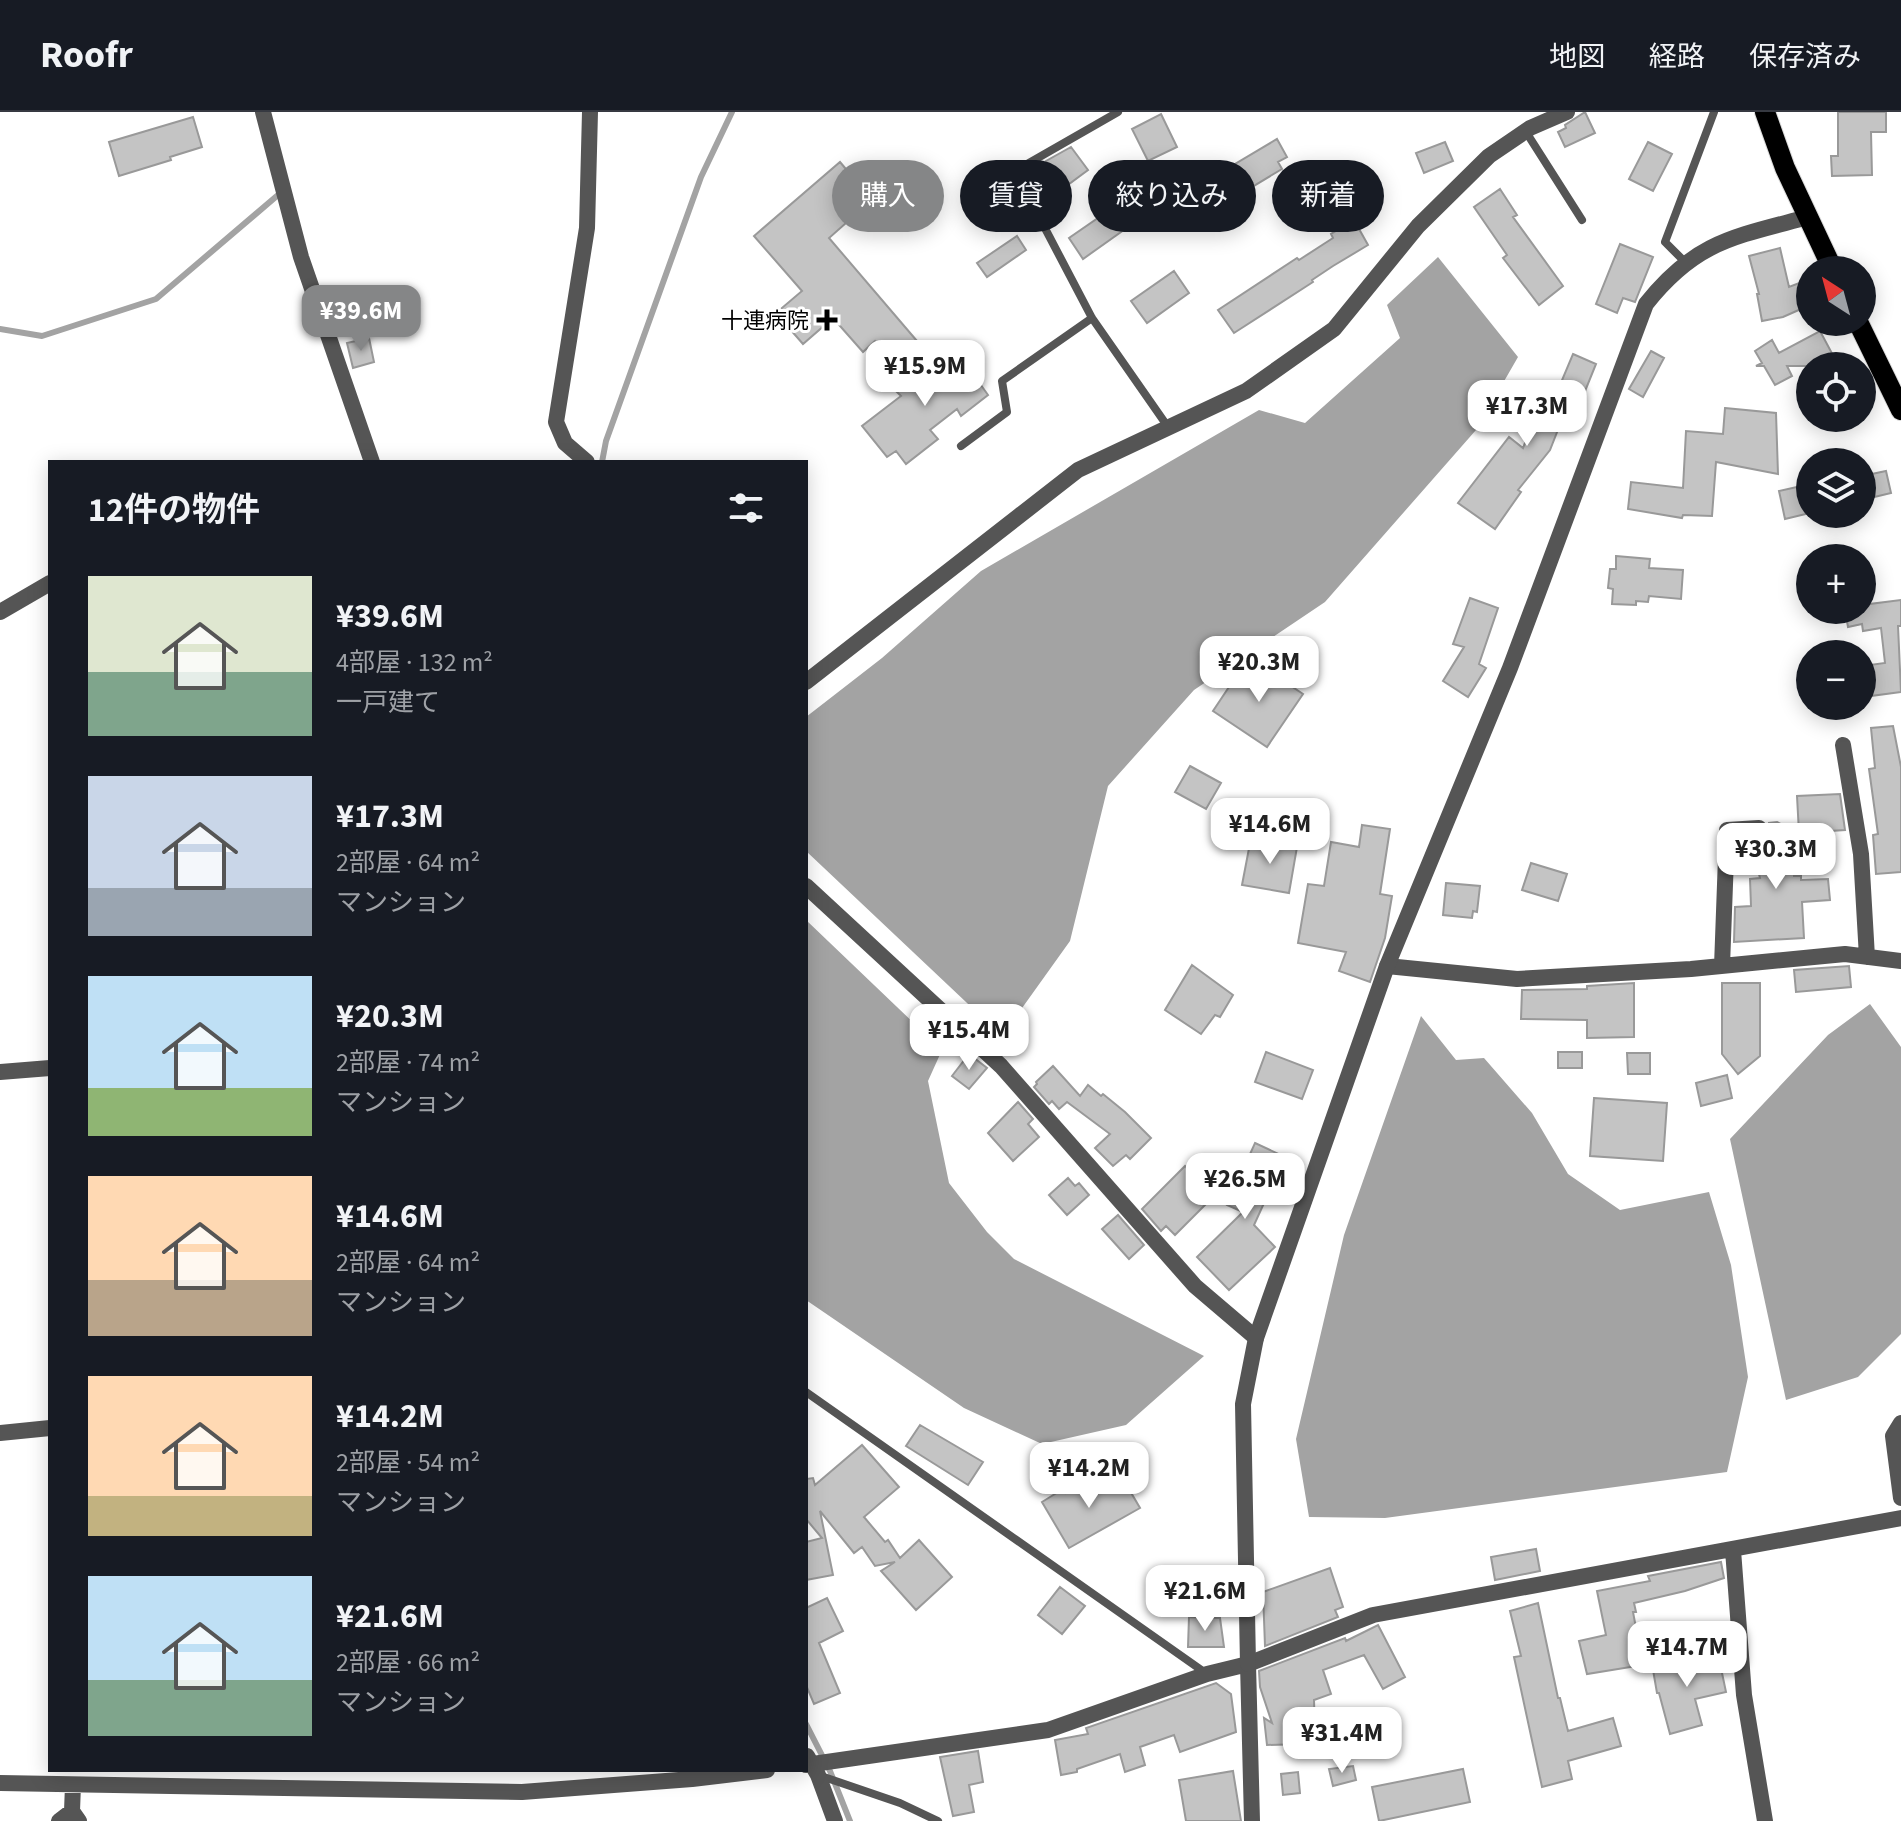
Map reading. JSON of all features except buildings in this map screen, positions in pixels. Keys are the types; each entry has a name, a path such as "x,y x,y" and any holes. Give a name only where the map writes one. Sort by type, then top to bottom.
{"main road":[{"path":"1765,112 1785,168 1826,256"},
{"path":"1865,336 1901,410"}],"street":[{"path":"263,112 301,257 371,460"},
{"path":"585,460 565,443 556,422 587,228 590,112"},
{"path":"808,680 1078,470 1246,391 1334,329 1418,226 1489,156 1525,131 1567,112"},
{"path":"1252,1821 1243,1404 1256,1338 1387,966 1510,668 1646,304 1685,262 1713,244 1808,217"},
{"path":"0,612 48,584"},
{"path":"1843,745 1861,854 1867,957"},
{"path":"1722,966 1727,830 1759,828"},
{"path":"808,888 1001,1066 1195,1286 1256,1338"},
{"path":"1387,966 1517,979 1722,966 1845,954 1901,961"},
{"path":"0,1072 48,1068"},
{"path":"1901,1423 1893,1436 1901,1498"},
{"path":"0,1433 48,1428"},
{"path":"835,1821 810,1765 1048,1730 1207,1674 1248,1664 1373,1615 1901,1518"},
{"path":"1733,1550 1744,1695 1765,1821"},
{"path":"0,1783 522,1792 750,1772"},
{"path":"70,1818 73,1785"}],"lane":[{"path":"1118,112 1015,171 1092,318 1168,427"},
{"path":"1685,262 1665,242 1714,112"},
{"path":"1525,131 1582,220"},
{"path":"961,446 1007,412 1002,381 1092,318"},
{"path":"808,1393 1207,1674"},
{"path":"810,1765 938,1821"}],"shaded area":[{"path":"1438,257 1518,357 1476,430 1325,602 1194,690 1108,786 1070,941 1002,1036 808,853 808,715 882,658 981,571 1259,410 1305,423 1400,338 1387,305"},
{"path":"808,922 942,1050 928,1081 949,1183 987,1232 1014,1259 1204,1356 1126,1425 1042,1444 964,1408 808,1301"},
{"path":"1870,1004 1901,1047 1901,1334 1858,1377 1786,1400 1730,1139 1828,1035"},
{"path":"1421,1016 1456,1060 1484,1058 1532,1113 1568,1174 1620,1210 1709,1192 1731,1265 1748,1377 1727,1472 1385,1518 1309,1517 1296,1439 1344,1235"}],"waterway":[{"path":"602,460 606,441 701,177 732,112"},
{"path":"0,329 42,336 156,299 278,195"},
{"path":"808,1728 850,1821"}],"place":[{"name":"十連病院","path":"827,320"}]}
